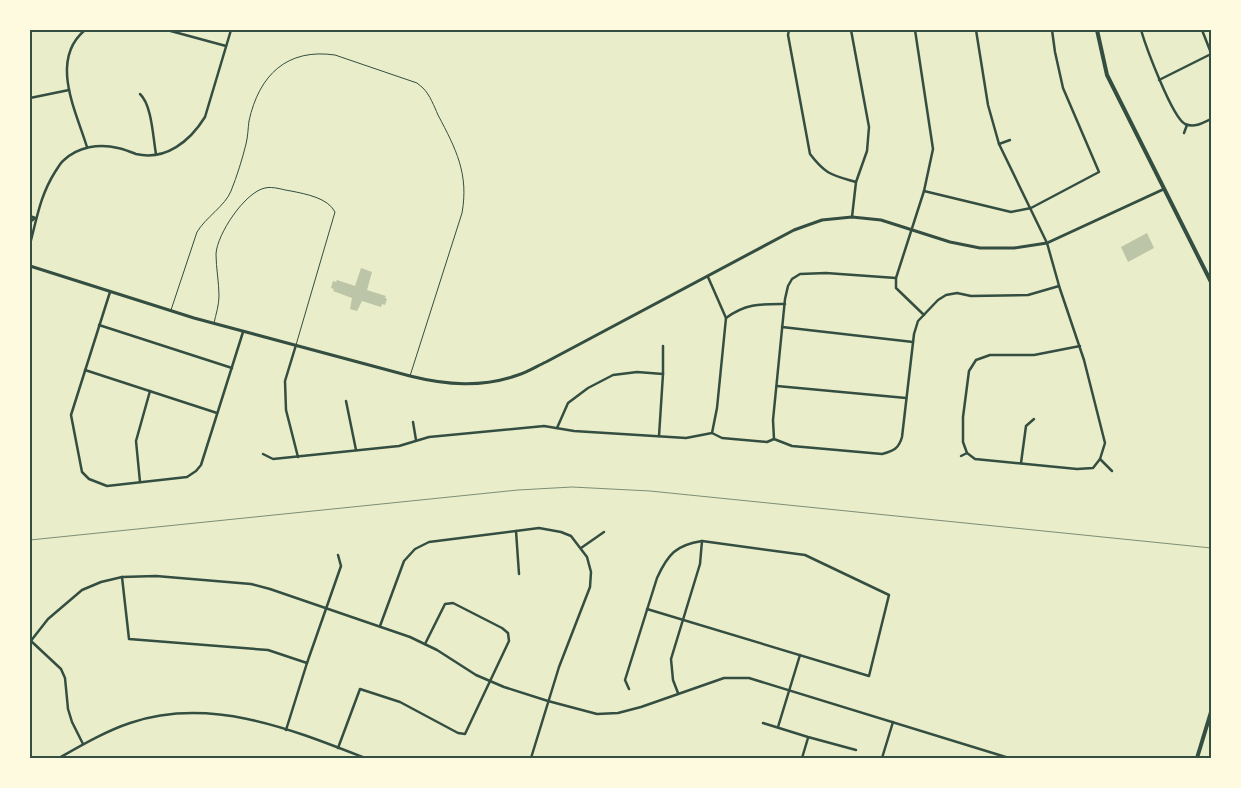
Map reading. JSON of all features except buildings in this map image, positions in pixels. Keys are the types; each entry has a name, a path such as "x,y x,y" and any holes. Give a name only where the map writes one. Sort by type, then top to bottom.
{"main road":[{"path":"1097,30 1107,75 1211,282"},
{"path":"1197,758 1211,712"}],"street":[{"path":"85,30 79,35 68,53 66,73 69,90 87,147"},
{"path":"167,30 226,46"},
{"path":"30,244 36,218 50,181 63,160 87,147 102,146 117,147 137,154 156,154 173,150 197,130 205,117 231,30"},
{"path":"789,30 788,35 810,154 821,169 856,182"},
{"path":"851,30 869,127 868,151 856,182 852,217"},
{"path":"914,30 933,149 924,191 896,278 896,288 924,316"},
{"path":"976,30 988,105 999,144 1047,243 1059,286 1080,346 1105,442 1100,459 1093,468 1077,469 975,459 967,453 963,442 963,417 969,371 976,360 990,355 1034,355 1080,346"},
{"path":"924,191 1011,212 1031,208 1099,172 1063,88 1054,52 1052,30"},
{"path":"1141,30 1159,80 1179,119 1187,125 1198,125 1211,119"},
{"path":"1159,80 1211,54 1202,30"},
{"path":"30,98 69,90"},
{"path":"140,94 144,99 150,118 156,154"},
{"path":"1184,133 1187,125"},
{"path":"999,144 1010,140"},
{"path":"30,266 214,323 410,376 438,383 486,383 518,376 794,230 822,220 852,217 882,220 950,242 980,248 1014,248 1047,243 1164,189"},
{"path":"30,216 36,218"},
{"path":"30,222 36,218"},
{"path":"774,439 773,420 782,327 788,286 792,280 800,274 826,272 896,278"},
{"path":"708,277 726,318 717,408 712,433"},
{"path":"263,454 273,459 298,457 399,446 429,436 544,426 574,431 686,438 712,433 722,438 767,442 774,439 792,446 882,454 892,451 900,445 913,342 918,321 938,300 946,295 958,293 971,296 1028,295 1059,286"},
{"path":"110,292 71,415 82,472 88,479 107,486 187,477 196,471 201,465 243,331"},
{"path":"726,318 735,311 756,304 785,304"},
{"path":"98,325 232,368"},
{"path":"782,327 913,342"},
{"path":"296,345 284,381 286,410 298,457"},
{"path":"659,436 663,346"},
{"path":"84,370 217,413"},
{"path":"557,428 568,403 588,388 613,375 637,372 663,374"},
{"path":"777,386 906,398"},
{"path":"140,482 136,441 150,391"},
{"path":"346,401 356,450"},
{"path":"1021,464 1026,426 1034,419"},
{"path":"413,422 416,440"},
{"path":"961,456 967,453"},
{"path":"1100,459 1112,471"},
{"path":"380,626 404,561 415,549 429,542 539,528 571,536 587,557 591,572 590,587 559,666 531,758"},
{"path":"516,531 519,574"},
{"path":"581,548 604,532"},
{"path":"629,689 625,680 647,609 657,578 664,562 674,550 689,543 702,541 805,555 889,595 869,676 647,609"},
{"path":"678,693 673,680 671,659 700,564 702,541"},
{"path":"286,730 341,566 338,555"},
{"path":"84,744 72,722 68,709 65,678 61,669 31,642 48,619 82,590 101,582 122,577 156,576 251,584 270,588 380,626 425,644 476,675 491,681 548,701 598,714 618,713 724,678 749,678 1009,758"},
{"path":"122,577 129,639 268,650 307,663"},
{"path":"338,748 360,689 400,702 465,734 509,641 508,633 502,628 453,603 445,604 425,644"},
{"path":"778,728 800,655"},
{"path":"59,758 84,744 130,723 155,716 193,713 237,716 286,730 365,758"},
{"path":"882,758 893,722"},
{"path":"763,723 808,738 856,750"},
{"path":"802,758 808,738"}],"lane":[{"path":"170,310 198,232 230,194 246,142 249,121 256,99 265,81 275,69 287,61 300,56 323,54 335,56 417,84 423,88 427,92 459,156 465,198 462,214 410,376"},
{"path":"214,323 219,297 216,252 222,235 242,203 252,194 264,188 300,193 325,201 332,206 335,212 296,345"}],"railway":[{"path":"30,540 518,490 572,487 650,491 1211,548"}]}
